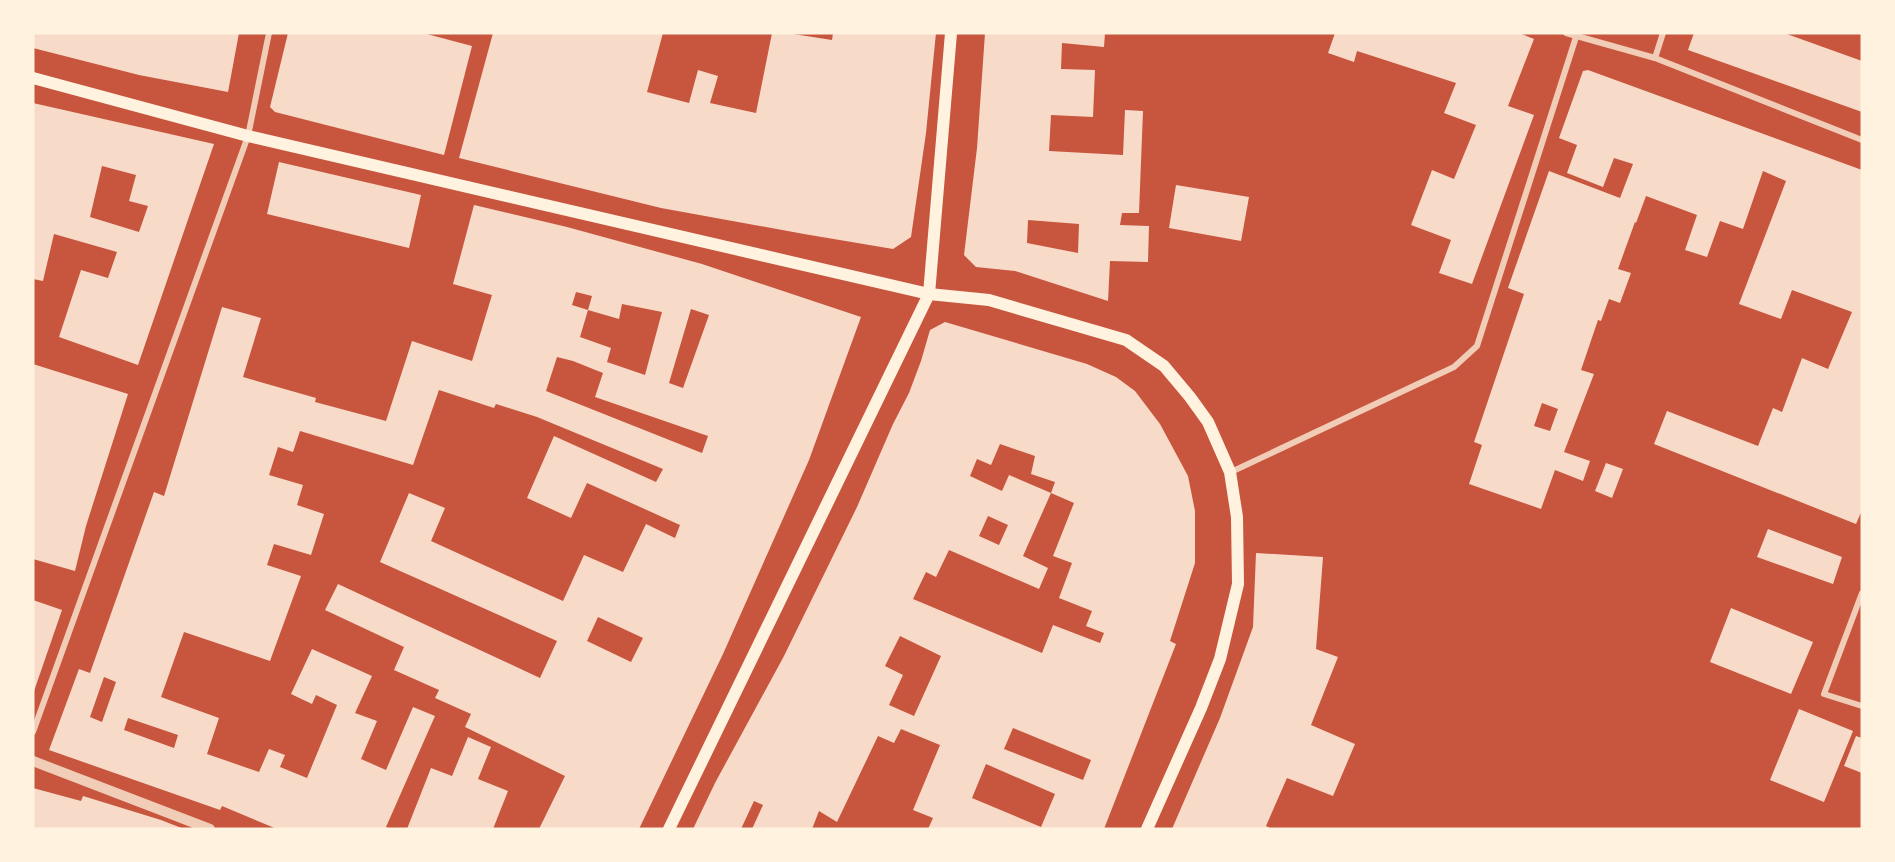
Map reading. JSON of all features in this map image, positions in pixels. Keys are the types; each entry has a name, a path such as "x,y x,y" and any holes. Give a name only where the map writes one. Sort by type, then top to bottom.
{"main road":[{"path":"669,829 929,294 951,33"},
{"path":"33,78 248,136 929,294 989,300 1126,340 1164,366 1208,422 1230,472 1237,517 1238,584 1220,659 1147,829"}],"street":[{"path":"33,732 248,136 269,33"},
{"path":"1566,33 1655,58 1862,140"},
{"path":"1655,58 1663,33"},
{"path":"1230,472 1454,367 1477,346 1576,37"},
{"path":"1862,593 1824,694 1862,706"},
{"path":"33,761 210,829"}],"building":[{"path":"33,33 239,33 228,92 139,75 33,48"},
{"path":"288,33 423,33 472,46 444,155 275,112 270,107"},
{"path":"493,33 663,33 647,92 689,103 698,70 718,76 710,103 756,113 772,33 832,40 833,33 936,33 926,133 911,237 893,249 804,234 661,208 459,158"},
{"path":"985,33 1105,33 1104,47 1062,43 1061,69 1095,70 1093,117 1051,115 1049,151 1123,155 1125,110 1143,111 1139,213 1122,213 1120,225 1149,226 1148,262 1110,261 1108,301 1015,271 976,267 964,255 977,148","holes":["1028,220 1079,224 1078,253 1027,243"]},
{"path":"1335,33 1519,33 1534,39 1508,106 1534,115 1472,284 1439,273 1451,240 1411,225 1432,170 1454,179 1476,125 1444,113 1456,83 1357,51 1354,62 1328,53"},
{"path":"1694,33 1784,33 1862,61 1862,112 1688,50"},
{"path":"1588,70 1862,170 1862,510 1856,524 1654,444 1667,411 1758,446 1773,408 1782,412 1802,358 1828,369 1852,312 1792,290 1781,319 1739,304 1786,181 1763,171 1743,229 1720,221 1707,257 1685,250 1697,215 1646,196 1618,269 1631,273 1620,303 1609,299 1601,321 1598,320 1581,370 1594,374 1564,452 1590,461 1583,481 1555,470 1541,509 1469,484 1482,445 1474,442 1524,294 1508,288 1549,171 1620,198 1633,164 1614,158 1603,187 1567,173 1577,145 1559,138 1583,71","holes":["1542,403 1558,409 1550,431 1534,426"]},
{"path":"33,103 214,144 138,365 59,337 81,270 108,278 117,252 54,234 43,281 33,279","holes":["102,166 136,175 129,201 148,206 139,232 90,217"]},
{"path":"279,162 421,195 409,248 267,214"},
{"path":"1176,185 1249,197 1241,241 1169,228"},
{"path":"474,205 567,227 702,264 861,317 809,460 723,654 639,829 539,829 565,776 465,727 471,714 435,698 439,690 394,670 404,647 325,610 338,584 540,678 557,641 380,562 409,493 445,508 431,541 563,601 584,555 623,572 646,524 675,538 680,525 587,483 571,518 527,498 554,436 656,482 663,469 537,417 496,404 494,408 439,390 413,465 300,431 293,452 278,447 269,475 303,485 297,505 324,514 311,555 274,544 267,565 301,576 270,661 184,632 161,697 219,718 207,754 259,772 269,749 285,755 280,767 307,778 337,705 316,695 312,704 291,694 312,649 372,676 355,713 377,721 361,759 386,770 413,707 435,716 386,827 391,829 277,829 222,806 220,810 49,750 79,669 90,673 154,492 164,496 222,307 261,318 243,377 316,398 315,402 386,421 412,341 472,361 492,295 453,284","holes":["576,292 592,296 588,310 572,305","622,304 662,312 645,375 607,362 611,348 580,337 588,310 619,319","691,309 709,315 683,388 669,383","557,357 603,373 595,397 708,436 702,453 546,391","598,617 643,638 631,662 587,641","104,677 116,682 102,722 90,717","128,718 178,735 174,748 124,730"]},
{"path":"945,322 1087,364 1116,377 1135,391 1160,424 1188,476 1195,511 1195,563 1170,641 1176,644 1104,829 928,829 933,818 913,810 940,745 901,729 894,743 878,736 837,822 819,811 812,829 752,829 763,805 754,801 741,829 693,829 715,783 784,656 857,507 909,393 930,330","holes":["1000,444 1035,456 1031,474 1055,482 1051,493 1009,475 1002,491 970,476 977,459 991,465","1051,493 1074,503 1053,556 1072,563 1059,598 1092,611 1086,626 1104,633 1100,643 1053,625 1042,653 913,599 926,572 936,577 949,550 1039,589 1048,568 1023,556","988,516 1008,525 999,545 979,536","900,636 941,656 914,716 889,705 903,675 885,666","1013,728 1091,760 1083,780 1004,749","986,764 1055,794 1041,827 972,798"]},
{"path":"33,364 128,394 86,526 75,571 33,559"},
{"path":"1606,463 1623,469 1612,498 1595,491"},
{"path":"1768,529 1842,557 1833,584 1757,557"},
{"path":"1256,553 1323,557 1316,649 1338,657 1311,725 1355,744 1333,796 1287,778 1266,826 1272,829 1172,829 1220,718 1253,627"},
{"path":"33,600 62,610 33,694"},
{"path":"1731,608 1813,642 1791,694 1710,662"},
{"path":"1799,709 1853,731 1824,802 1770,780"},
{"path":"1856,736 1862,738 1862,773 1844,766"},
{"path":"468,737 491,747 478,779 508,791 493,829 407,829 431,768 452,776"},
{"path":"33,788 81,801 83,796 184,829 33,829"}]}
